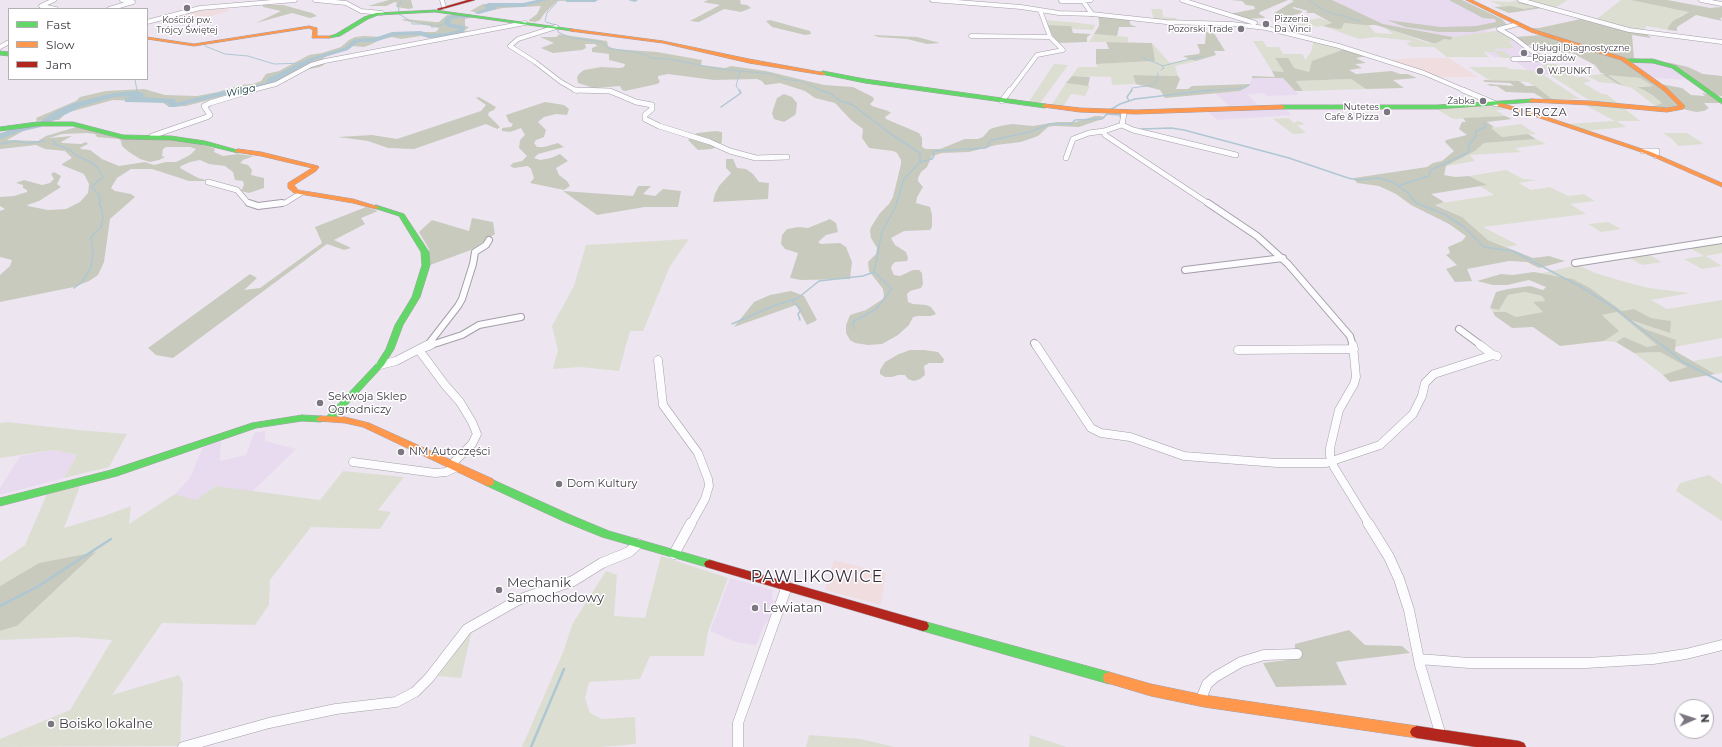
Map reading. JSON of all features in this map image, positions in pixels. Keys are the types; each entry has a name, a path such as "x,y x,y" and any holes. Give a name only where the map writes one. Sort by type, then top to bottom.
{"street":[{"path":"51,8 41,6 54,0"},
{"path":"112,8 133,2 122,0"},
{"path":"148,22 200,8 295,0"},
{"path":"315,0 346,3 361,11 382,13 435,11 663,42 760,63 805,69 865,81 1065,109 1124,112 1240,107 1437,107 1535,101 1590,103 1667,110 1681,108 1682,106 1680,103 1665,89 1627,61 1604,52 1533,31 1468,0"},
{"path":"435,11 443,4 473,0"},
{"path":"932,0 1166,22 1232,24 1266,28 1339,46 1424,73 1496,104 1533,114 1643,151 1722,184"},
{"path":"1061,1 1091,0"},
{"path":"1182,0 1259,24 1266,28"},
{"path":"1520,0 1630,30 1722,42"},
{"path":"1701,0 1722,4"},
{"path":"1083,1 1092,14"},
{"path":"1002,101 1037,55 1063,50 1050,37 1040,10"},
{"path":"148,38 194,45 309,27 315,29 314,37 325,38 338,36 370,16 382,13"},
{"path":"152,136 210,115 204,106 210,103 276,84 311,65 525,23"},
{"path":"1513,59 1542,59 1519,41 1499,29 1518,24"},
{"path":"556,27 518,39 510,46 562,82 577,90 610,92 636,102 652,105 652,108 645,115 645,119 659,126 710,142 730,151 756,158 786,157"},
{"path":"971,36 1050,37"},
{"path":"2,52 8,43"},
{"path":"1627,61 1653,61 1674,66 1722,102"},
{"path":"1122,125 1124,112"},
{"path":"0,130 48,123 86,127 123,137 152,136 205,143 316,166 314,170 290,184 291,188 301,194 341,199 402,215 425,252 426,265 416,297 399,325 390,349 380,365 330,418"},
{"path":"1066,158 1073,139 1089,133 1104,131 1122,125 1133,130 1236,155"},
{"path":"1104,131 1105,135 1112,141 1257,236 1283,258 1345,328 1350,336 1354,349 1356,377 1354,384 1341,404 1336,417 1330,448 1331,460 1394,567 1409,610 1419,659 1441,736"},
{"path":"208,182 237,190 248,203 258,206 285,203 301,194"},
{"path":"423,349 458,306 462,299 473,264 475,252 486,245 490,240"},
{"path":"1575,263 1722,240"},
{"path":"1185,270 1283,258"},
{"path":"380,365 396,361 423,349 462,335 479,326 521,317"},
{"path":"1034,343 1091,428 1101,433 1130,437 1184,456 1277,463 1326,463 1331,460 1367,449 1387,440 1413,414 1425,382 1434,374 1495,355 1459,328"},
{"path":"353,462 435,473 446,472 454,466 472,444 477,434 472,422 460,402 445,385 423,349"},
{"path":"1238,350 1354,349"},
{"path":"658,360 664,405 698,452 708,479 709,486 706,499 674,554"},
{"path":"0,502 113,473 255,425 302,418 330,418 366,425 569,519 638,544 1151,690 1204,701 1519,747"},
{"path":"183,747 276,722 336,709 396,702 415,692 429,678 467,629 518,600 573,581 602,563 629,552 638,544"},
{"path":"738,747 738,723 787,586"},
{"path":"1419,659 1469,663 1586,663 1653,659 1686,654 1722,645"},
{"path":"1204,701 1203,694 1207,684 1215,677 1241,662 1264,655 1297,654"}],"shaded area":[{"path":"389,0 411,0 413,8 409,9 397,7 397,3 395,2 386,6 368,6"},
{"path":"539,0 601,0 557,1 540,20 535,22 529,20 537,14 541,6 503,8 480,13 470,11 483,4 522,4"},
{"path":"708,0 739,0 741,1 740,4 747,5 751,8 741,12 724,9 699,22 690,21 720,5 703,2"},
{"path":"1230,0 1288,0 1260,12 1259,14 1265,17 1264,18 1247,19 1229,14 1255,9 1254,6 1246,5 1242,1"},
{"path":"1291,0 1332,0 1383,24 1453,37 1451,40 1444,39 1437,43 1432,43 1376,25 1344,23 1342,28 1339,29 1323,26 1332,23 1314,13 1306,13 1308,11 1294,7 1292,8 1302,11 1301,13 1287,17 1274,13 1294,1"},
{"path":"1332,0 1462,0 1502,19 1507,25 1486,31 1490,32 1454,37 1383,24"},
{"path":"1449,0 1462,0 1502,19 1507,25 1474,32 1439,32 1405,27 1387,20 1441,27 1476,26 1496,22 1495,19 1483,18"},
{"path":"1518,0 1523,2 1519,4 1538,7 1524,9 1502,6 1490,1 1509,2"},
{"path":"1521,0 1568,0 1553,9"},
{"path":"1621,0 1667,0 1710,8 1722,7 1722,17 1677,9 1690,12 1680,16 1668,27 1668,30 1647,26 1641,31 1594,21"},
{"path":"1631,0 1667,0 1710,8 1722,7 1722,17 1720,19 1722,21 1696,15 1677,27 1677,31 1668,30 1668,27 1673,21 1689,12"},
{"path":"1523,2 1542,8 1509,13 1494,7 1511,6 1524,9 1536,7 1517,3"},
{"path":"263,5 283,5 312,13 317,16 310,18 292,13 256,23 281,11 263,7"},
{"path":"219,8 232,10 186,24 162,20 197,10"},
{"path":"1151,9 1162,9 1163,17 1176,18 1178,22 1154,20"},
{"path":"447,15 473,17 465,19 465,26 469,27 464,31 468,32 432,38 421,36 401,39 392,37 379,40 364,47 353,46 325,57 323,59 324,65 320,67 293,72 275,83 186,106 169,107 162,102 113,100 66,113 59,120 37,121 36,118 76,101 80,97 106,91 144,89 165,95 197,96 218,92 240,85 253,84 261,81 266,74 279,71 309,55 322,53 341,47 355,37 382,37 399,32 435,32 439,28 402,20 439,22"},
{"path":"1097,15 1128,18 1131,25 1137,27 1119,27 1117,36 1094,34 1099,26"},
{"path":"1320,18 1333,23 1324,26 1342,27 1344,23 1369,25 1375,33 1393,34 1384,27 1428,43 1437,43 1444,39 1451,40 1454,37 1500,30 1516,40 1509,42 1514,48 1494,49 1497,51 1504,51 1513,58 1502,58 1495,52 1484,52 1489,57 1447,57 1434,47 1411,47 1406,43 1413,41 1376,37 1359,39 1323,26 1316,27 1311,24 1294,27 1287,24"},
{"path":"1581,19 1646,33 1651,38 1632,35 1634,58 1671,63 1688,67 1703,74 1722,76 1722,96 1710,95 1721,103 1704,103 1709,108 1704,111 1696,112 1674,107 1665,109 1640,106 1655,106 1662,103 1638,87 1653,86 1640,78 1608,75 1624,86 1602,74 1606,74 1601,73 1595,65 1572,53 1562,53 1535,45 1525,45 1516,37 1542,35 1527,28 1539,28","holes":["1624,58 1676,66 1713,95 1702,93 1705,96 1691,95 1682,88 1655,83"]},
{"path":"770,20 810,31 811,34 805,35 772,27 766,21"},
{"path":"1046,20 1095,25 1093,30 1071,29 1071,26 1048,25"},
{"path":"1048,25 1071,26 1073,33 1091,34 1087,37 1087,42 1058,43 1052,35"},
{"path":"1206,32 1214,33 1225,51 1214,51 1216,55 1196,61 1183,56 1199,54 1200,51 1197,44 1205,44"},
{"path":"558,34 607,41 608,46 614,49 657,52 702,60 701,65 725,68 731,66 766,71 824,85 853,87 873,97 874,100 870,104 872,106 891,113 885,117 886,119 919,133 922,138 922,147 926,149 940,149 965,139 978,139 983,137 990,129 1000,126 1012,124 1033,126 1057,122 1076,122 1095,116 1105,118 1079,127 1048,127 1038,136 1021,142 996,145 969,152 942,153 932,156 927,167 921,172 918,178 918,181 923,187 917,197 916,203 930,207 932,227 930,230 904,231 891,238 895,245 906,252 908,258 907,261 895,262 891,268 894,275 900,276 913,270 919,270 922,273 923,284 921,288 910,291 907,294 908,302 931,307 936,314 931,316 913,317 909,325 898,335 882,344 868,345 855,343 850,340 846,333 846,325 850,315 866,310 883,299 884,296 883,289 869,271 868,262 876,254 877,248 871,238 870,231 880,213 889,204 893,197 901,164 901,160 897,153 893,151 869,148 862,138 863,129 851,120 835,103 815,98 805,91 780,83 765,85 762,81 757,79 714,80 668,74 658,76 660,82 657,84 625,91 622,90 620,86 594,88 578,83 577,77 584,70 601,67 620,68 624,67 625,64 609,60 609,54 592,52 592,48 597,46 595,44 585,44 586,48 582,50 553,53 541,48 554,43 540,37 556,37 559,35"},
{"path":"1094,34 1128,37 1128,42 1089,42"},
{"path":"873,35 917,37 940,43 927,44 907,39 878,37"},
{"path":"1314,40 1345,49 1309,72 1294,68 1275,58 1284,72 1272,71 1253,41 1263,41 1267,47 1279,47 1283,54 1303,54 1305,60 1311,52"},
{"path":"1516,40 1539,57 1535,59 1494,57 1482,50"},
{"path":"1106,42 1152,43 1155,61 1096,64 1096,49 1109,49"},
{"path":"1152,43 1170,63 1189,59 1196,61 1175,66 1178,76 1133,75 1136,84 1112,85 1111,77 1072,76 1078,67 1098,67 1096,64 1154,61"},
{"path":"1345,49 1367,56 1356,58 1366,63 1355,64 1362,68 1349,70 1356,74 1392,71 1400,74 1408,74 1417,78 1393,80 1404,88 1366,89 1351,79 1296,81 1303,91 1295,91 1283,78 1252,78 1252,76 1275,77 1272,71 1284,72 1275,58 1288,58 1294,68 1309,72 1312,61"},
{"path":"1449,58 1478,77 1439,77 1387,60"},
{"path":"1515,60 1540,61 1544,64 1543,67 1555,75 1544,75 1528,70"},
{"path":"1651,62 1671,66 1690,80 1651,78 1633,64"},
{"path":"1054,64 1068,65 1039,105 1028,103"},
{"path":"1544,64 1557,64 1576,77 1584,77 1591,81 1583,83 1602,94 1606,94 1622,106 1587,99 1550,75 1554,75 1543,67"},
{"path":"1469,67 1506,67 1510,69 1530,70 1542,74 1580,99 1552,99 1528,82 1487,79"},
{"path":"1602,74 1618,84 1599,82 1587,76"},
{"path":"1607,74 1640,78 1653,86 1639,86 1662,103 1655,106 1632,88 1624,86"},
{"path":"1133,75 1178,76 1180,79 1176,89 1188,89 1192,86 1250,84 1240,91 1165,98 1160,90 1136,84"},
{"path":"1072,76 1090,77 1088,86 1066,83"},
{"path":"1252,78 1283,78 1299,95 1267,96 1262,93 1247,94 1258,105 1229,106 1215,93 1240,91 1249,86"},
{"path":"1352,79 1366,89 1303,91 1296,81"},
{"path":"1483,80 1519,81 1526,86 1535,86 1552,99 1544,99 1534,93 1506,92 1497,86 1490,86 1487,84 1514,86 1510,83 1485,82"},
{"path":"1066,83 1090,86 1085,96 1071,94 1063,107 1051,106"},
{"path":"784,94 792,97 797,103 795,115 784,122 774,119 772,113 777,98"},
{"path":"479,97 496,107 494,110 489,112 488,115 500,127 497,129 486,124 414,149 388,148 368,141 338,137 372,135 397,139 481,111 486,105 476,98"},
{"path":"545,102 564,105 569,109 567,115 556,114 544,117 538,122 546,130 544,137 536,140 534,143 537,147 544,147 558,143 564,147 538,154 534,158 540,160 551,158 560,154 568,161 556,168 559,175 567,181 570,186 564,190 530,183 534,178 531,169 528,166 514,168 510,166 513,163 522,161 527,156 519,148 520,140 525,135 521,128 510,132 502,131 502,128 511,127 513,124 509,122 506,115"},
{"path":"1583,104 1624,108 1640,121 1617,121 1626,127 1584,131 1565,124 1615,121"},
{"path":"1496,105 1509,109 1496,110 1505,116 1453,119 1435,108"},
{"path":"1285,108 1292,115 1217,120 1207,111"},
{"path":"1505,116 1512,119 1487,122 1494,127 1491,128 1502,137 1528,134 1536,139 1484,143 1475,151 1446,166 1444,175 1455,177 1469,176 1487,185 1431,194 1444,202 1435,205 1462,217 1488,240 1533,258 1549,256 1565,261 1539,268 1527,262 1509,261 1467,269 1472,281 1455,282 1446,269 1457,265 1446,255 1450,253 1448,247 1462,241 1466,236 1449,224 1411,205 1396,194 1379,186 1357,183 1354,178 1427,167 1433,163 1442,161 1454,151 1445,142 1446,140 1467,135 1459,129 1462,122 1466,122 1463,118"},
{"path":"1288,118 1294,123 1298,121 1304,123 1303,125 1297,125 1306,133 1293,134 1273,119"},
{"path":"47,124 27,129 7,140 38,141 46,136 76,127 85,128 114,137 160,138 188,141 213,148 215,149 214,152 223,156 238,154 254,156 243,160 240,163 248,165 252,170 251,175 264,178 264,188 249,193 241,191 244,185 243,181 235,180 233,172 225,166 209,164 200,160 190,162 181,166 180,168 198,178 206,180 205,181 189,181 152,169 131,169 117,178 111,188 115,191 131,194 135,197 110,219 104,262 98,275 89,281 74,287 0,302 0,275 10,266 12,260 0,257 0,211 5,209 0,206 0,197 14,196 27,192 27,190 23,188 23,185 16,183 24,180 42,185 50,183 54,179 51,174 54,172 61,176 57,184 61,187 39,201 27,205 28,206 48,210 66,209 80,202 88,193 89,184 84,174 62,165 72,158 65,151 45,149 36,145 0,149 0,133 23,127","holes":["62,134 95,134 97,137 119,139 122,146 129,152 140,159 150,162 165,157 162,156 163,149 166,147 190,147 196,149 190,155 176,162 166,162 154,165 145,162 119,166 102,159 90,150 81,149 80,148 88,144 86,142 81,144 61,142 72,136 49,138"]},
{"path":"1521,124 1536,134 1502,137 1490,128"},
{"path":"716,131 722,132 722,141 721,144 712,149 698,150 688,140 697,133"},
{"path":"1663,133 1687,133 1704,144 1678,146 1672,139"},
{"path":"1536,139 1546,144 1515,148 1521,152 1470,155 1475,161 1446,166 1475,151 1484,143"},
{"path":"726,159 733,159 737,168 746,169 753,174 759,182 769,183 768,199 713,202 719,186 731,173 726,168"},
{"path":"1506,170 1523,179 1537,180 1519,183 1531,190 1550,187 1568,196 1584,194 1595,201 1570,204 1586,214 1483,227 1518,245 1507,247 1488,240 1462,217 1435,204 1494,195 1480,186 1486,185 1469,176"},
{"path":"638,186 651,186 643,194 655,196 663,189 681,191 678,207 645,207 597,215 563,191 633,196"},
{"path":"366,207 378,211 361,218 365,224 334,240 351,248 344,250 327,244 173,358 156,355 148,348 250,274 257,278 244,290 260,288 322,243 315,227"},
{"path":"472,218 493,222 495,234 471,250 430,265 429,249 419,232 432,220 469,231"},
{"path":"830,219 836,223 838,232 826,235 818,242 821,244 840,243 846,247 852,262 850,279 801,280 790,278 798,253 785,249 781,244 782,235 787,229 798,227 808,228"},
{"path":"1608,222 1621,229 1601,232 1588,224"},
{"path":"689,239 670,266 643,331 630,331 619,371 580,367 553,369 558,350 552,326 574,286 586,245"},
{"path":"1722,241 1722,253 1706,256 1722,266 1702,269 1684,259 1704,256 1688,247"},
{"path":"1646,253 1662,262 1642,265 1626,256"},
{"path":"1578,265 1595,273 1649,288 1690,293 1651,300 1667,309 1722,300 1722,338 1675,347 1675,340 1645,329 1629,318 1670,333 1670,321 1651,318 1634,309 1622,311 1590,288 1573,279 1542,273"},
{"path":"1534,272 1573,279 1590,288 1622,311 1634,309 1651,318 1671,321 1670,333 1631,320 1645,329 1676,340 1675,351 1715,374 1670,382 1663,375 1687,367 1660,352 1634,353 1616,342 1624,337 1647,347 1657,345 1617,312 1602,315 1619,331 1604,341 1560,346 1533,327 1512,328 1495,316 1493,312 1506,312 1516,317 1543,312 1533,302 1545,301 1542,296 1525,292 1508,295 1499,310 1490,308 1496,292 1530,286 1543,290 1546,287 1529,280 1507,285 1493,285 1477,281 1501,274 1513,275"},
{"path":"791,291 804,296 817,320 807,325 796,305 734,327 754,302 770,295"},
{"path":"1525,292 1542,296 1545,302 1534,302 1543,312 1516,317 1506,312 1493,312 1490,308 1499,310 1508,295"},
{"path":"1617,312 1658,345 1647,347 1624,337 1616,342 1604,341 1618,331 1602,315"},
{"path":"910,350 938,352 944,359 943,363 929,363 924,366 925,375 914,381 908,379 905,375 885,377 880,374 880,370 885,362"},
{"path":"1660,352 1688,368 1663,375 1634,353"},
{"path":"1722,356 1722,373 1715,374 1693,361"},
{"path":"7,422 127,434 109,467 64,478 77,455 53,450 0,458 0,423"},
{"path":"265,431 265,441 296,449 252,492 216,486 196,500 175,494 190,478 203,447 221,441 220,461 246,455 254,433"},
{"path":"53,450 77,455 64,478 0,495 0,488 20,456"},
{"path":"343,471 404,477 378,510 391,512 380,529 311,527 270,580 269,605 255,625 162,623 112,695 179,675 183,683 180,746 0,747 0,739 70,710 112,640 74,637 0,640 0,631 17,626 95,553 39,563 0,586 0,562 25,545 47,494 80,486 64,528 131,506 129,524 175,494 196,500 216,486 320,500"},
{"path":"1709,475 1722,484 1722,521 1676,491 1680,483"},
{"path":"96,552 17,626 0,631 0,586 39,563"},
{"path":"661,556 728,578 708,632 704,656 650,656 640,679 589,682 585,698 590,713 602,719 635,717 636,744 601,747 522,747 563,652 573,623 606,571 617,575 614,616 645,618"},
{"path":"834,560 886,573 881,605 825,590"},
{"path":"730,578 773,590 772,600 779,601 770,619 765,624 756,645 736,642 710,631"},
{"path":"472,630 461,678 438,676"},
{"path":"1349,630 1365,645 1402,646 1410,653 1336,662 1347,685 1276,687 1263,663 1295,659 1295,644"},
{"path":"809,735 861,739 895,747 806,747"},
{"path":"1030,735 1067,747 1029,747"}],"waterway":[{"path":"399,11 398,4 401,3 401,0"},
{"name":"Wilga","path":"477,13 494,8 487,6 488,5 523,5 544,0"},
{"path":"545,21 547,13 557,2 557,0"},
{"name":"Wilga","path":"567,0 595,0"},
{"path":"1309,0 1325,11 1360,21"},
{"path":"399,14 412,22 412,24 430,24 433,25 431,27 434,27 447,23"},
{"name":"Wilga","path":"44,122 77,105 114,95 137,93 141,94 128,100 140,99 172,101 172,105 175,105 224,93 270,85 270,81 312,59 346,49 357,40 375,40 392,34 407,33 421,33 428,36 447,35 462,31 463,27 450,26 447,23 448,19 454,16 470,16"},
{"path":"546,22 559,26"},
{"path":"558,28 558,32 571,38 596,41 603,43 608,48 640,53 652,58 669,59 719,69 773,74"},
{"path":"205,46 225,54 248,56 274,64 306,63"},
{"path":"1162,66 1203,56"},
{"path":"1141,57 1162,66"},
{"path":"1161,70 1164,68 1162,66"},
{"path":"740,71 736,86 740,91"},
{"path":"1131,91 1132,88 1153,85 1157,81 1158,73"},
{"path":"775,75 782,79 801,81 822,91"},
{"path":"135,80 137,91"},
{"path":"1206,91 1244,88 1249,85"},
{"path":"721,107 741,93 739,90"},
{"path":"820,90 831,94 840,101 853,105 891,134 920,153 920,162"},
{"path":"1129,101 1127,97 1132,90"},
{"path":"1129,101 1212,90"},
{"path":"1110,110 1129,101"},
{"path":"920,162 932,159 934,156 933,152 935,151 985,148 989,146 989,142 992,140 1030,132 1049,124 1071,124 1075,120 1102,119 1107,114 1120,115 1121,120"},
{"path":"1398,186 1429,176 1431,170 1467,153 1469,150 1469,144 1476,136 1476,131 1486,127 1484,123"},
{"name":"Wilga","path":"0,137 16,130 38,125"},
{"path":"1141,129 1171,128 1184,130 1289,158 1348,178 1357,180 1378,178 1393,182 1398,186"},
{"path":"0,144 15,141 28,143 45,141"},
{"path":"53,141 55,141 54,144 68,149 79,157 91,162 98,168 103,177 91,187 99,194 99,198 101,200 99,203 101,206 103,219 101,227 91,237 93,254 91,267 82,282 74,288"},
{"path":"874,272 882,231 895,208 904,179 920,162"},
{"path":"1398,186 1408,193 1416,203 1444,214 1464,227 1484,247 1513,251 1581,287 1613,307 1663,346"},
{"path":"732,324 773,306 798,298 819,281 863,276 874,272"},
{"path":"854,329 853,322 876,309 892,289 874,272"},
{"path":"792,300 801,310 798,314 800,320"},
{"path":"1662,345 1683,362 1722,382"},
{"path":"0,606 37,587 111,539"},
{"path":"531,747 564,669"}],"traffic: fast":[{"path":"329,37 338,35 366,18 378,14 435,11 572,30"},
{"path":"0,53 8,54"},
{"path":"1627,61 1653,61 1674,67 1722,102"},
{"path":"823,73 865,81 1045,106"},
{"path":"1282,107 1437,107 1532,101"},
{"path":"0,129 37,124 73,124 123,137 171,138 205,143 238,151"},
{"path":"330,418 380,365 390,349 399,325 416,297 426,265 425,252 402,215 376,207"},
{"path":"0,502 113,473 255,425 302,418 321,419"},
{"path":"489,482 569,519 606,534 710,564"},
{"path":"923,626 1109,678"}],"traffic: slow":[{"path":"1468,0 1533,31 1623,59 1665,89 1682,106 1681,108 1667,110 1590,103 1532,101"},
{"path":"148,38 194,45 309,27 315,29 314,37 329,37"},
{"path":"572,30 663,42 749,61 823,73"},
{"path":"1500,105 1533,114 1649,153 1722,185"},
{"path":"1045,106 1080,110 1136,112 1282,107"},
{"path":"238,151 261,154 316,167 314,170 290,184 291,188 296,192 353,201 376,207"},
{"path":"321,419 345,420 366,425 489,482"},
{"path":"1109,678 1151,690 1204,701 1417,732"}],"traffic: jam":[{"path":"439,9 473,0"},
{"path":"710,564 923,626"},
{"path":"1417,732 1519,747"}],"place":[{"name":"Kościół pw. Trójcy Świętej","path":"187,8"},
{"name":"Pizzeria Da Vinci","path":"1266,24"},
{"name":"Pozorski Trade","path":"1241,29"},
{"name":"Usługi Diagnostyczne Pojazdów","path":"1524,53"},
{"name":"W.PUNKT","path":"1540,71"},
{"name":"Żabka","path":"1483,101"},
{"name":"Nutetes Cafe & Pizza","path":"1387,112"},
{"name":"Sekwoja Sklep Ogrodniczy","path":"320,403"},
{"name":"NM Autoczęści","path":"401,452"},
{"name":"Dom Kultury","path":"559,484"},
{"name":"Mechanik Samochodowy","path":"499,590"},
{"name":"Lewiatan","path":"755,608"},
{"name":"Boisko lokalne","path":"51,724"}],"district":[{"name":"SIERCZA","path":"1540,113"},
{"name":"PAWLIKOWICE","path":"817,577"}]}
